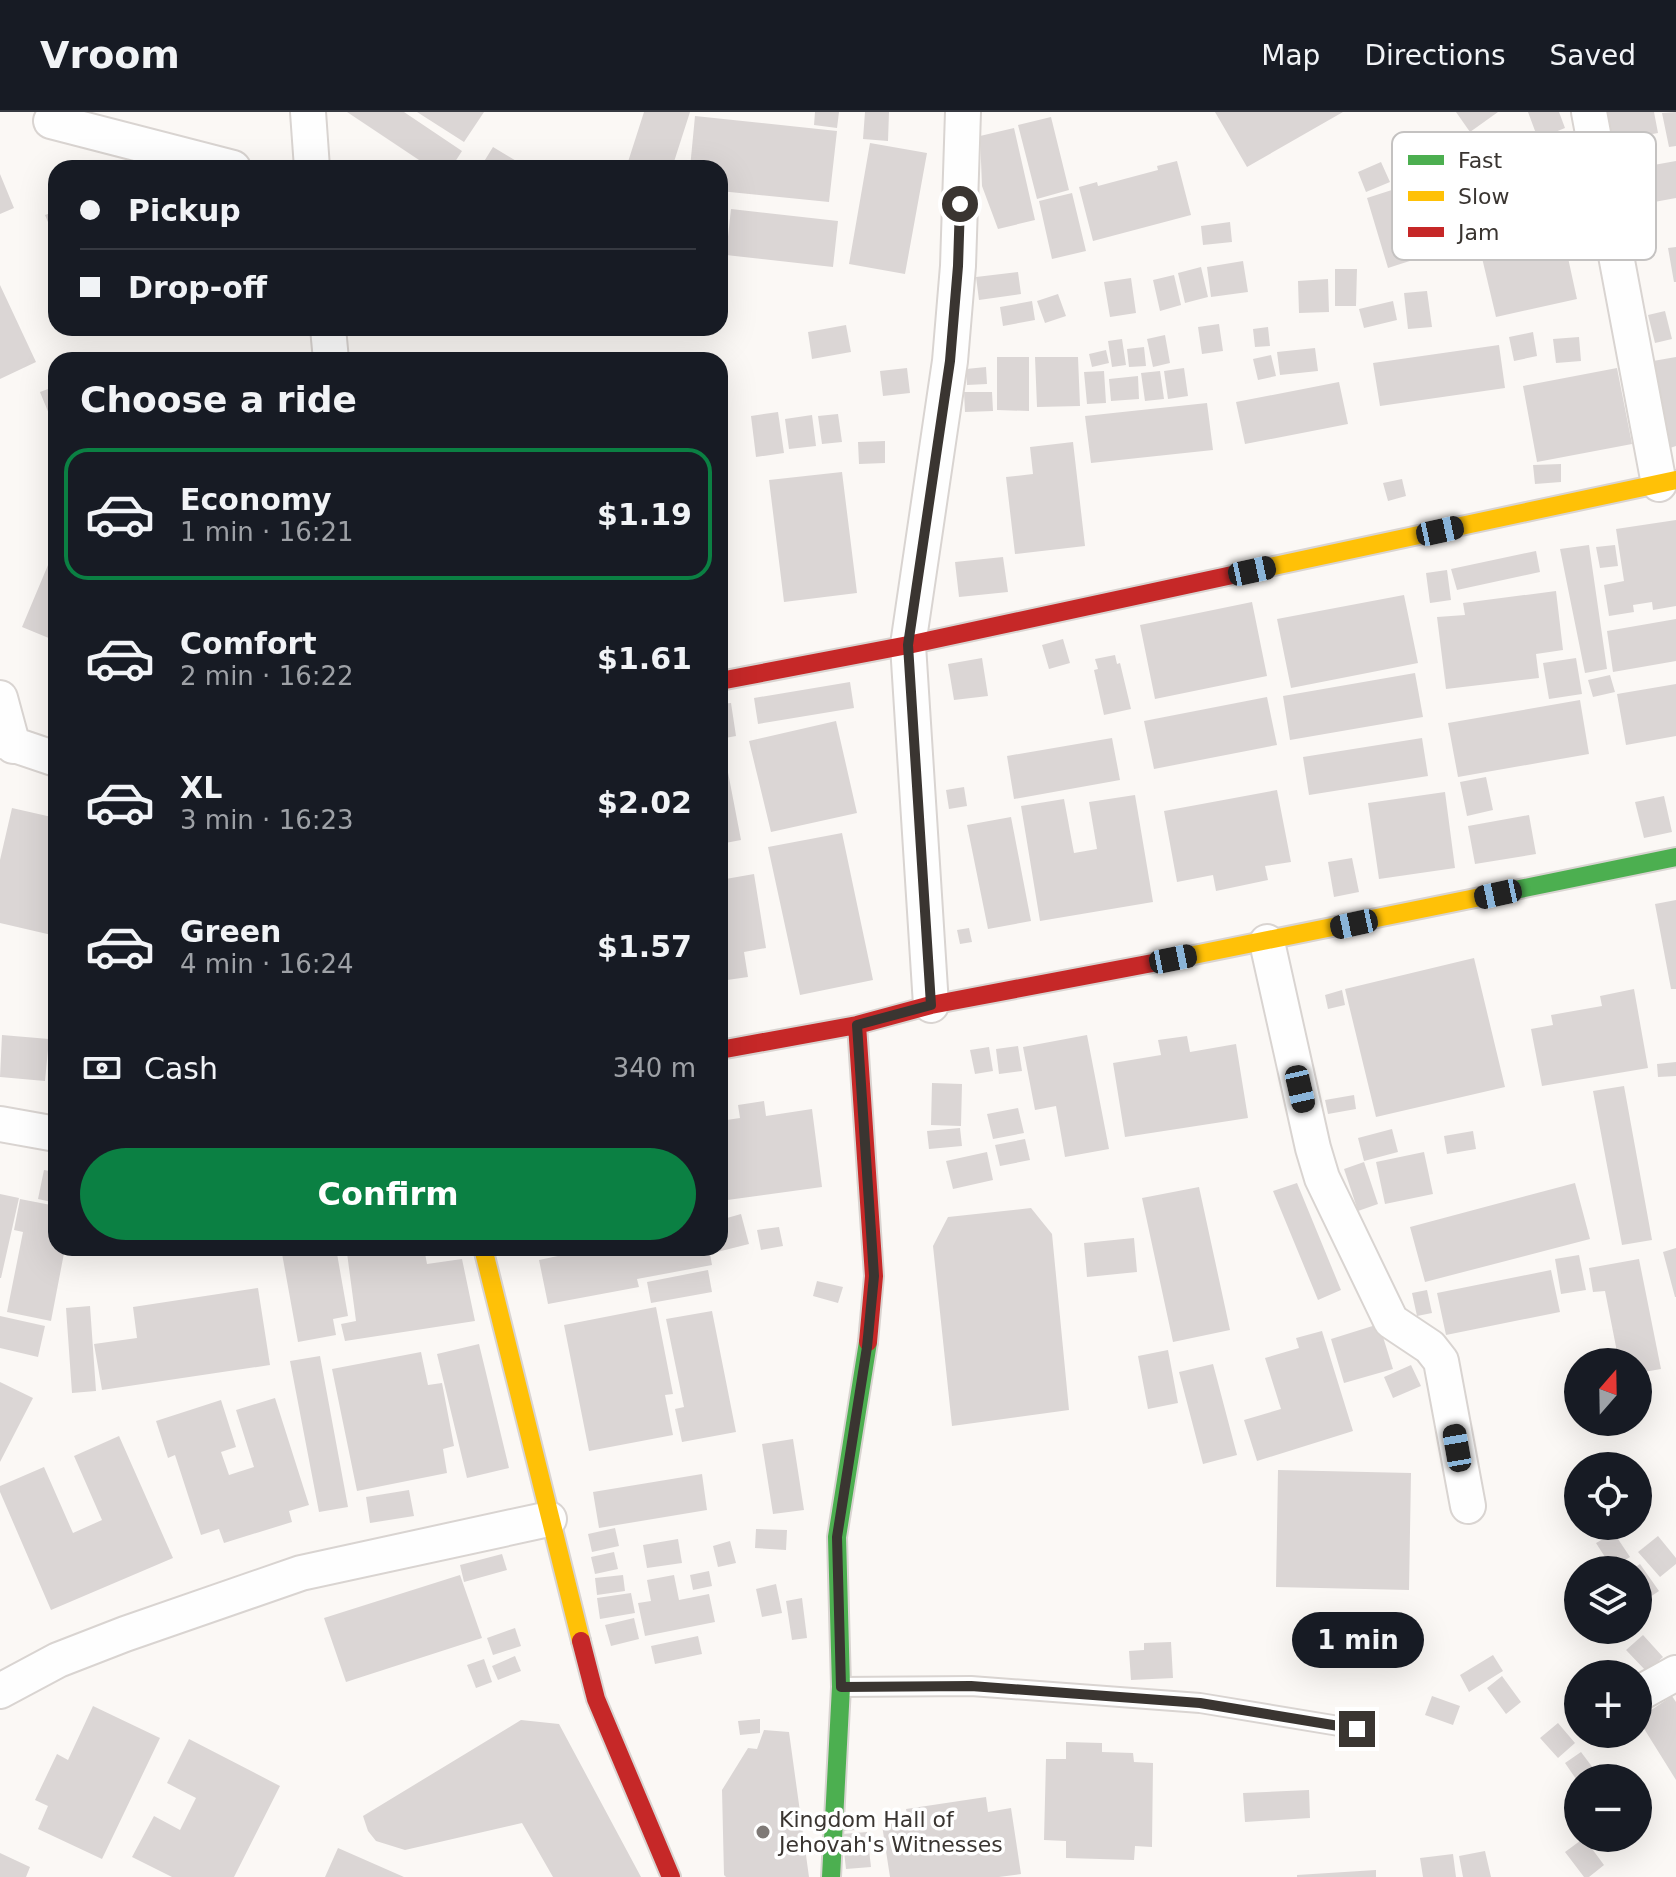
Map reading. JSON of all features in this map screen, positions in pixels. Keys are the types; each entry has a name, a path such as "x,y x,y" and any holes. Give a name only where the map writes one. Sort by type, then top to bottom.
{"street":[{"path":"308,112 311,160"},
{"path":"931,1005 908,645 950,361 958,266 963,112"},
{"path":"1589,112 1593,132"},
{"path":"51,121 202,160"},
{"path":"728,679 908,645 1668,482 1621,260"},
{"path":"0,698 7,743 48,756"},
{"path":"728,1049 857,1025 931,1005 1267,942 1676,857"},
{"path":"1267,942 1322,1178 1391,1321 1430,1347 1441,1361 1468,1506"},
{"path":"831,1877 841,1687 837,1537 867,1347 874,1276 857,1025"},
{"path":"0,1124 48,1133"},
{"path":"485,1256 596,1699 671,1877"},
{"path":"0,1691 58,1660 111,1639 301,1573 549,1519"},
{"path":"1652,1686 1676,1673"}],"lane":[{"path":"841,1687 971,1686 1200,1703 1357,1729"}],"building":[{"path":"347,112 404,112 462,151 456,160 419,160"},
{"path":"417,112 484,112 464,142"},
{"path":"644,112 690,112 675,160 629,160"},
{"path":"815,112 839,112 837,128 814,125"},
{"path":"865,112 889,112 888,141 863,139"},
{"path":"1215,112 1343,112 1247,167"},
{"path":"1456,112 1498,112 1470,132"},
{"path":"1528,112 1559,112 1565,128 1555,132 1535,132"},
{"path":"1603,112 1654,112 1658,133 1606,132"},
{"path":"1676,112 1676,146 1669,147 1662,113"},
{"path":"695,116 837,131 829,202 728,192 728,160 691,160"},
{"path":"1051,117 1069,190 1037,199 1018,125"},
{"path":"1014,128 1035,220 998,229 982,186 980,136"},
{"path":"870,143 927,153 905,274 849,264"},
{"path":"493,147 515,160 485,160"},
{"path":"1177,161 1191,215 1093,241 1079,187 1097,182 1098,186 1158,170 1157,166"},
{"path":"1676,161 1676,198 1656,202 1656,165"},
{"path":"1381,162 1390,182 1366,192 1358,172"},
{"path":"0,174 14,208 0,214"},
{"path":"1392,190 1392,260 1413,260 1388,268 1367,198"},
{"path":"1072,193 1086,251 1052,259 1039,201"},
{"path":"731,209 838,221 833,267 728,255"},
{"path":"1230,222 1232,242 1203,245 1201,226"},
{"path":"1676,247 1676,282 1674,282 1668,248"},
{"path":"1483,260 1568,260 1577,299 1496,317"},
{"path":"1243,261 1248,292 1211,297 1207,267"},
{"path":"1201,267 1208,297 1185,303 1178,273"},
{"path":"1335,269 1357,269 1356,306 1335,306"},
{"path":"1018,272 1021,294 979,300 976,277"},
{"path":"1174,275 1181,305 1160,311 1153,280"},
{"path":"1131,278 1136,313 1110,317 1104,282"},
{"path":"1328,279 1329,312 1299,313 1298,281"},
{"path":"0,285 36,362 0,379"},
{"path":"1427,291 1432,327 1408,329 1404,293"},
{"path":"1058,294 1066,316 1045,323 1037,301"},
{"path":"1032,301 1035,320 1003,326 1000,307"},
{"path":"1393,301 1397,320 1364,328 1359,309"},
{"path":"1665,311 1672,339 1655,343 1648,315"},
{"path":"1219,324 1223,351 1202,354 1198,327"},
{"path":"846,325 851,352 812,359 808,332"},
{"path":"1268,327 1270,346 1255,347 1253,329"},
{"path":"1533,332 1537,356 1514,361 1509,337"},
{"path":"1165,335 1170,363 1153,367 1147,339"},
{"path":"1579,337 1581,361 1556,363 1553,339"},
{"path":"1122,339 1126,365 1112,367 1108,341"},
{"path":"1499,345 1505,388 1380,406 1373,363"},
{"path":"1144,347 1146,366 1129,367 1127,349"},
{"path":"1315,348 1318,371 1280,375 1277,352"},
{"path":"1106,350 1109,363 1092,367 1089,354"},
{"path":"1271,355 1276,376 1258,380 1253,359"},
{"path":"997,357 1029,357 1029,411 997,410"},
{"path":"1035,357 1078,357 1080,406 1037,407"},
{"path":"1676,357 1676,446 1670,448 1653,361"},
{"path":"986,367 987,384 967,385 966,369"},
{"path":"907,368 910,393 883,396 880,371"},
{"path":"1184,368 1188,396 1168,399 1164,371"},
{"path":"1617,368 1632,444 1537,462 1523,386"},
{"path":"1104,371 1106,403 1087,404 1084,372"},
{"path":"1160,371 1164,399 1145,401 1141,373"},
{"path":"1138,376 1139,399 1111,401 1109,379"},
{"path":"1339,382 1348,424 1245,444 1236,402"},
{"path":"48,389 48,412 40,392"},
{"path":"964,392 992,392 993,411 965,412"},
{"path":"1207,403 1213,450 1091,463 1085,416"},
{"path":"778,412 784,453 756,457 751,416"},
{"path":"838,414 842,442 822,444 818,416"},
{"path":"812,415 816,446 789,449 785,419"},
{"path":"885,441 885,463 859,464 858,442"},
{"path":"1073,442 1085,546 1015,554 1006,477 1033,474 1030,447"},
{"path":"1561,464 1561,482 1535,484 1533,465"},
{"path":"842,472 857,593 784,602 769,480"},
{"path":"1402,479 1406,496 1388,501 1383,483"},
{"path":"1676,520 1676,606 1653,610 1652,602 1633,605 1634,612 1609,616 1604,585 1624,581 1616,529"},
{"path":"1589,545 1607,669 1585,673 1560,549"},
{"path":"1615,545 1618,566 1600,568 1596,547"},
{"path":"1536,551 1540,572 1457,590 1451,569"},
{"path":"1003,557 1008,592 959,597 955,562"},
{"path":"48,565 48,638 22,627"},
{"path":"1447,570 1451,600 1430,603 1426,573"},
{"path":"1556,591 1563,650 1536,654 1539,678 1446,689 1437,617 1465,615 1463,603"},
{"path":"1404,595 1418,663 1291,688 1277,619"},
{"path":"1252,602 1267,676 1155,699 1140,625"},
{"path":"1676,619 1676,661 1613,672 1607,631"},
{"path":"1063,639 1070,663 1049,669 1042,645"},
{"path":"1115,655 1117,664 1120,663 1131,709 1104,715 1094,670 1098,669 1095,659"},
{"path":"982,658 988,696 954,700 948,664"},
{"path":"1576,658 1582,694 1549,699 1543,663"},
{"path":"1415,673 1423,717 1290,740 1283,696"},
{"path":"1610,675 1615,692 1593,697 1588,680"},
{"path":"850,682 854,708 758,724 754,698"},
{"path":"1676,684 1676,736 1626,745 1617,694"},
{"path":"1267,697 1277,745 1154,769 1144,721"},
{"path":"1580,700 1589,754 1458,777 1448,723"},
{"path":"728,703 731,703 736,736 728,738"},
{"path":"836,721 857,813 771,832 749,741"},
{"path":"1112,738 1120,780 1014,799 1007,756"},
{"path":"1422,738 1428,776 1309,795 1303,757"},
{"path":"728,772 741,840 728,842"},
{"path":"1486,777 1493,810 1467,816 1460,782"},
{"path":"964,787 967,806 949,809 946,790"},
{"path":"1277,790 1291,862 1265,866 1268,880 1216,891 1213,875 1177,882 1164,811"},
{"path":"1445,792 1455,868 1379,879 1368,803"},
{"path":"1135,795 1153,902 1040,921 1021,806 1064,799 1074,853 1097,849 1089,802"},
{"path":"1664,796 1672,832 1644,838 1635,802"},
{"path":"12,808 48,816 48,934 0,923 0,860"},
{"path":"1529,815 1536,854 1475,864 1468,826"},
{"path":"1011,817 1031,921 988,929 967,825"},
{"path":"842,833 873,980 800,995 768,847"},
{"path":"1352,858 1359,892 1334,897 1328,862"},
{"path":"754,874 766,948 744,952 748,977 728,980 728,879"},
{"path":"1676,900 1676,989 1671,989 1655,904"},
{"path":"969,928 972,942 960,944 957,930"},
{"path":"1474,958 1505,1087 1376,1117 1345,989"},
{"path":"1634,989 1648,1068 1542,1086 1531,1029 1553,1025 1551,1015 1602,1006 1600,996"},
{"path":"1342,990 1345,1005 1328,1009 1325,995"},
{"path":"2,1035 48,1039 45,1081 0,1077"},
{"path":"1087,1035 1109,1149 1065,1157 1056,1106 1035,1110 1023,1047"},
{"path":"1187,1036 1190,1052 1236,1044 1248,1118 1125,1137 1113,1063 1161,1055 1158,1040"},
{"path":"1018,1046 1022,1071 999,1074 996,1049"},
{"path":"989,1047 993,1071 975,1074 970,1050"},
{"path":"1676,1062 1676,1076 1658,1077 1657,1064"},
{"path":"932,1083 962,1084 961,1126 931,1125"},
{"path":"1624,1086 1652,1240 1622,1245 1593,1091"},
{"path":"1354,1095 1356,1109 1328,1114 1325,1100"},
{"path":"764,1101 766,1116 812,1109 822,1187 728,1200 728,1120 740,1118 738,1105"},
{"path":"1018,1108 1024,1133 993,1139 987,1114"},
{"path":"960,1128 962,1146 929,1149 927,1131"},
{"path":"1392,1129 1398,1152 1364,1161 1358,1138"},
{"path":"1473,1131 1476,1149 1447,1154 1444,1136"},
{"path":"1025,1139 1030,1160 1000,1166 995,1145"},
{"path":"987,1152 993,1180 953,1189 946,1161"},
{"path":"1424,1152 1433,1194 1385,1204 1376,1162"},
{"path":"1364,1162 1378,1204 1358,1211 1344,1169"},
{"path":"44,1170 48,1171 48,1201 38,1199"},
{"path":"1297,1183 1341,1290 1318,1300 1273,1191"},
{"path":"1575,1183 1590,1239 1425,1282 1410,1227"},
{"path":"1199,1187 1230,1330 1173,1342 1142,1198"},
{"path":"0,1194 19,1198 1,1278 0,1278"},
{"path":"20,1199 48,1204 48,1256 63,1256 51,1321 7,1312 23,1232 14,1230"},
{"path":"1031,1208 1052,1234 1069,1410 952,1426 933,1246 948,1217"},
{"path":"741,1214 749,1244 728,1249 728,1218"},
{"path":"779,1227 783,1246 761,1250 757,1230"},
{"path":"1134,1238 1137,1272 1087,1277 1084,1243"},
{"path":"1676,1248 1676,1297 1675,1297 1663,1252"},
{"path":"1579,1255 1586,1290 1561,1294 1555,1259"},
{"path":"282,1256 337,1256 348,1316 333,1319 336,1335 298,1342"},
{"path":"347,1256 426,1256 427,1264 462,1259 475,1321 345,1341 341,1324 356,1321"},
{"path":"558,1256 710,1256 712,1265 637,1279 639,1287 548,1304 539,1260"},
{"path":"1639,1259 1661,1369 1652,1371 1652,1348 1616,1348 1605,1291 1593,1292 1589,1268"},
{"path":"708,1270 712,1292 651,1303 647,1282"},
{"path":"1551,1270 1560,1312 1446,1335 1437,1293"},
{"path":"817,1281 843,1287 838,1303 813,1296"},
{"path":"258,1288 270,1365 102,1390 94,1344 137,1338 133,1307"},
{"path":"1427,1290 1432,1313 1417,1316 1412,1293"},
{"path":"90,1306 96,1391 72,1393 66,1308"},
{"path":"656,1307 673,1394 665,1395 673,1435 589,1451 564,1325"},
{"path":"712,1311 736,1432 682,1442 675,1409 684,1407 666,1319"},
{"path":"0,1316 45,1326 38,1357 0,1348"},
{"path":"1379,1324 1393,1369 1344,1383 1331,1339"},
{"path":"1322,1331 1353,1431 1257,1461 1244,1420 1281,1409 1265,1358 1299,1348 1296,1338"},
{"path":"479,1344 509,1468 467,1478 437,1354"},
{"path":"1168,1350 1178,1403 1148,1409 1138,1356"},
{"path":"421,1352 428,1385 442,1383 454,1446 443,1449 447,1473 357,1491 332,1369"},
{"path":"320,1356 348,1507 319,1512 290,1361"},
{"path":"1213,1364 1237,1455 1203,1464 1179,1372"},
{"path":"1411,1365 1421,1386 1393,1398 1384,1377"},
{"path":"0,1382 33,1398 0,1462"},
{"path":"275,1398 309,1505 289,1511 292,1522 224,1543 219,1529 201,1535 175,1455 168,1458 156,1421 221,1400 236,1447 221,1452 229,1475 254,1467 236,1410"},
{"path":"119,1436 173,1558 51,1610 0,1486 44,1467 73,1533 102,1520 74,1456"},
{"path":"793,1439 804,1510 773,1514 762,1444"},
{"path":"1278,1470 1411,1473 1409,1590 1276,1587"},
{"path":"702,1474 707,1510 599,1528 593,1492"},
{"path":"409,1490 414,1516 370,1523 366,1497"},
{"path":"615,1528 619,1546 592,1552 588,1534"},
{"path":"756,1529 787,1530 786,1550 755,1548"},
{"path":"1658,1536 1676,1558 1676,1564 1660,1577 1652,1568 1652,1556 1642,1556 1638,1552"},
{"path":"678,1539 682,1563 647,1568 643,1545"},
{"path":"1619,1540 1629,1556 1604,1556 1596,1543"},
{"path":"730,1541 736,1563 718,1567 713,1546"},
{"path":"614,1552 618,1569 595,1574 591,1557"},
{"path":"502,1554 507,1570 464,1582 460,1565"},
{"path":"709,1571 712,1586 693,1590 690,1575"},
{"path":"460,1575 482,1638 346,1682 324,1618"},
{"path":"623,1575 625,1591 597,1595 595,1578"},
{"path":"674,1575 679,1600 709,1594 715,1622 645,1636 638,1603 651,1601 647,1580"},
{"path":"1652,1581 1659,1591 1652,1596"},
{"path":"776,1584 782,1613 762,1617 756,1589"},
{"path":"631,1593 635,1613 600,1619 597,1598"},
{"path":"802,1598 807,1638 792,1640 786,1601"},
{"path":"634,1618 639,1639 611,1646 605,1625"},
{"path":"515,1628 521,1646 493,1655 487,1638"},
{"path":"698,1636 702,1654 655,1664 651,1646"},
{"path":"1171,1642 1173,1678 1131,1680 1129,1651 1144,1650 1144,1643"},
{"path":"1633,1644 1651,1644 1663,1657 1652,1667 1652,1660 1636,1660 1626,1650"},
{"path":"1493,1655 1503,1671 1469,1692 1460,1675"},
{"path":"515,1656 521,1671 498,1680 492,1666"},
{"path":"484,1659 492,1682 476,1688 467,1665"},
{"path":"1502,1676 1521,1702 1506,1714 1487,1688"},
{"path":"1432,1696 1460,1706 1453,1725 1425,1715"},
{"path":"1672,1696 1676,1702 1676,1780 1652,1741 1652,1710"},
{"path":"93,1706 160,1738 102,1859 38,1829 48,1806 35,1800 57,1754 68,1760"},
{"path":"760,1719 760,1733 740,1735 738,1721"},
{"path":"521,1720 559,1724 641,1877 553,1877 522,1823 405,1850 376,1841 368,1831 363,1816"},
{"path":"1558,1723 1564,1730 1564,1748 1569,1748 1558,1758 1540,1738"},
{"name":"Kingdom Hall of Jehovah's Witnesses","path":"764,1730 789,1732 809,1877 724,1875 722,1790 748,1748 757,1749"},
{"path":"189,1739 280,1786 234,1877 172,1877 132,1857 154,1816 180,1830 196,1798 167,1783"},
{"path":"1066,1742 1102,1743 1102,1752 1133,1753 1134,1762 1153,1763 1152,1847 1135,1846 1134,1860 1066,1858 1066,1841 1044,1840 1046,1759 1066,1759"},
{"path":"1581,1752 1590,1764 1566,1764"},
{"path":"1309,1790 1310,1818 1245,1822 1243,1793"},
{"path":"986,1797 988,1812 1011,1808 1021,1874 999,1877 890,1877 882,1825 908,1821 906,1809"},
{"path":"866,1814 868,1829 844,1831 842,1816"},
{"path":"867,1832 871,1867 846,1869 842,1834"},
{"path":"338,1848 404,1877 325,1877"},
{"path":"1485,1851 1491,1877 1463,1877 1459,1856"},
{"path":"1565,1852 1594,1852 1604,1865 1589,1877 1584,1877"},
{"path":"0,1853 30,1867 26,1877 0,1877"},
{"path":"1453,1854 1456,1877 1423,1877 1420,1858"},
{"path":"1376,1870 1376,1877 1297,1877 1297,1875"}],"traffic: fast":[{"path":"1510,891 1676,857"},
{"path":"831,1877 841,1687 837,1537 868,1342"}],"traffic: slow":[{"path":"1260,569 1676,480"},
{"path":"1179,958 1510,891"},
{"path":"485,1256 581,1641"}],"traffic: jam":[{"path":"728,679 908,645 1260,569"},
{"path":"728,1049 857,1025 931,1005 1179,958"},
{"path":"857,1025 874,1276 868,1342"},
{"path":"581,1641 596,1699 671,1877"}],"place":[{"name":"Kingdom Hall of Jehovah's Witnesses","path":"763,1832"}],"route":[{"path":"960,204 950,361 908,645 931,1005 857,1025 874,1276 867,1347 837,1537 841,1687 971,1686 1200,1703 1357,1729"}]}
